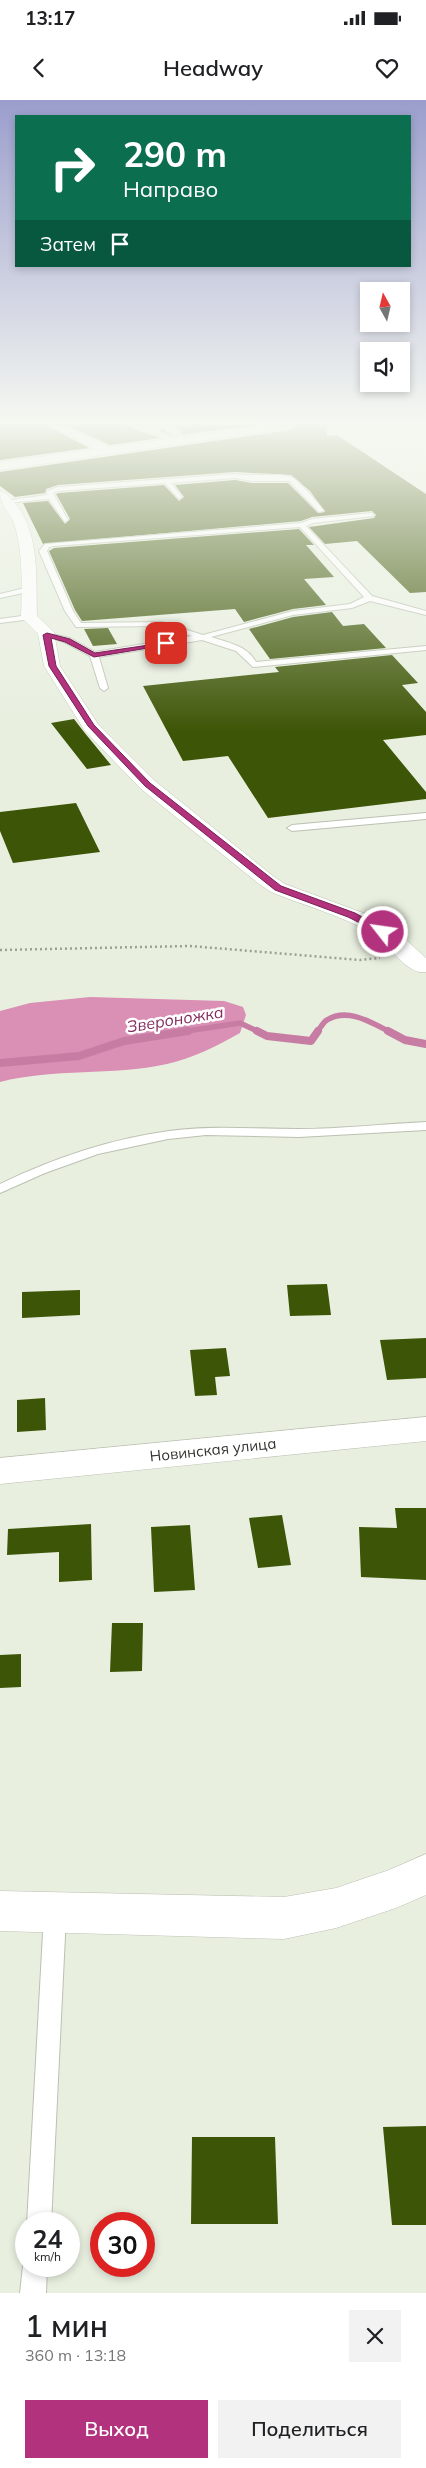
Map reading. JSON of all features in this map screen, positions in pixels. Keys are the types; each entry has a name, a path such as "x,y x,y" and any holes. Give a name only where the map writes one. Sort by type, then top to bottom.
{"street":[{"path":"22,527 29,589 29,616 46,632 52,666 91,726 148,785 278,888 366,922 383,932 418,962"},
{"name":"Новинская улица","path":"0,1471 426,1429"},
{"path":"0,1911 284,1918 336,1908 396,1888 426,1874"}],"lane":[{"path":"271,527 54,544 44,548 43,551 69,611 79,625 162,624 239,649 249,657 253,665 426,648"},
{"path":"304,527 370,598 426,613"},
{"path":"0,596 29,589"},
{"path":"47,635 68,640 94,655 203,637 293,613 352,606 370,598"},
{"path":"0,621 29,616"},
{"path":"94,655 104,688"},
{"path":"292,828 426,816"},
{"path":"0,1189 40,1170 94,1151 168,1135 206,1131 299,1133 426,1126"},
{"path":"39,2212 55,1912"},
{"path":"33,2293 34,2277"}],"path":[{"path":"0,950 190,946 360,960 418,962"}],"shaded area":[{"path":"90,997 224,1001 243,1007 246,1015 240,1033 205,1051 167,1064 125,1070 41,1075 0,1082 0,1011 30,1003"}],"building":[{"path":"35,527 230,527 43,544"},
{"path":"309,527 426,527 426,592 410,593 357,541 325,544"},
{"path":"299,529 314,545 306,545 334,577 304,579 326,605 293,609 244,622 235,609 82,621 75,610 49,551 54,548"},
{"path":"332,612 343,626 364,624 386,648 270,659 249,629 293,617"},
{"path":"108,628 117,644 93,646 84,629"},
{"path":"392,655 418,683 402,685 426,712 426,735 383,740 426,792 426,799 268,818 228,756 183,761 143,686 279,672 275,667"},
{"path":"74,719 111,765 87,769 51,723"},
{"path":"76,803 100,852 13,863 0,831 0,812"},
{"path":"327,1284 331,1315 290,1316 287,1285"},
{"path":"80,1290 80,1315 22,1318 22,1292"},
{"path":"426,1338 426,1378 387,1380 380,1340"},
{"path":"226,1348 230,1376 215,1377 217,1395 195,1396 190,1350"},
{"path":"45,1398 46,1430 17,1432 17,1400"},
{"path":"395,1508 426,1508 426,1580 361,1577 359,1527 397,1528"},
{"path":"282,1515 291,1565 258,1568 249,1518"},
{"path":"91,1524 92,1580 59,1582 59,1552 7,1555 8,1529"},
{"path":"190,1525 195,1590 154,1592 151,1527"},
{"path":"112,1623 143,1623 142,1671 110,1672"},
{"path":"21,1654 21,1687 0,1688 0,1655"},
{"path":"426,2126 426,2225 392,2225 383,2127"},
{"path":"192,2137 275,2137 278,2224 191,2224"}],"waterway":[{"name":"Звероножка","path":"317,1032 327,1020 343,1015 360,1018 388,1031"},
{"name":"Звероножка","path":"180,1032 240,1023 259,1032"},
{"name":"Звероножка","path":"0,1063 79,1056 124,1041 188,1031"},
{"name":"Звероножка","path":"259,1032 267,1036 311,1041 318,1031"},
{"name":"Звероножка","path":"388,1031 405,1040 426,1044"}],"route":[{"path":"166,643 94,655 68,640 47,635 52,666 91,726 148,785 278,888 352,915 383,932"}]}
